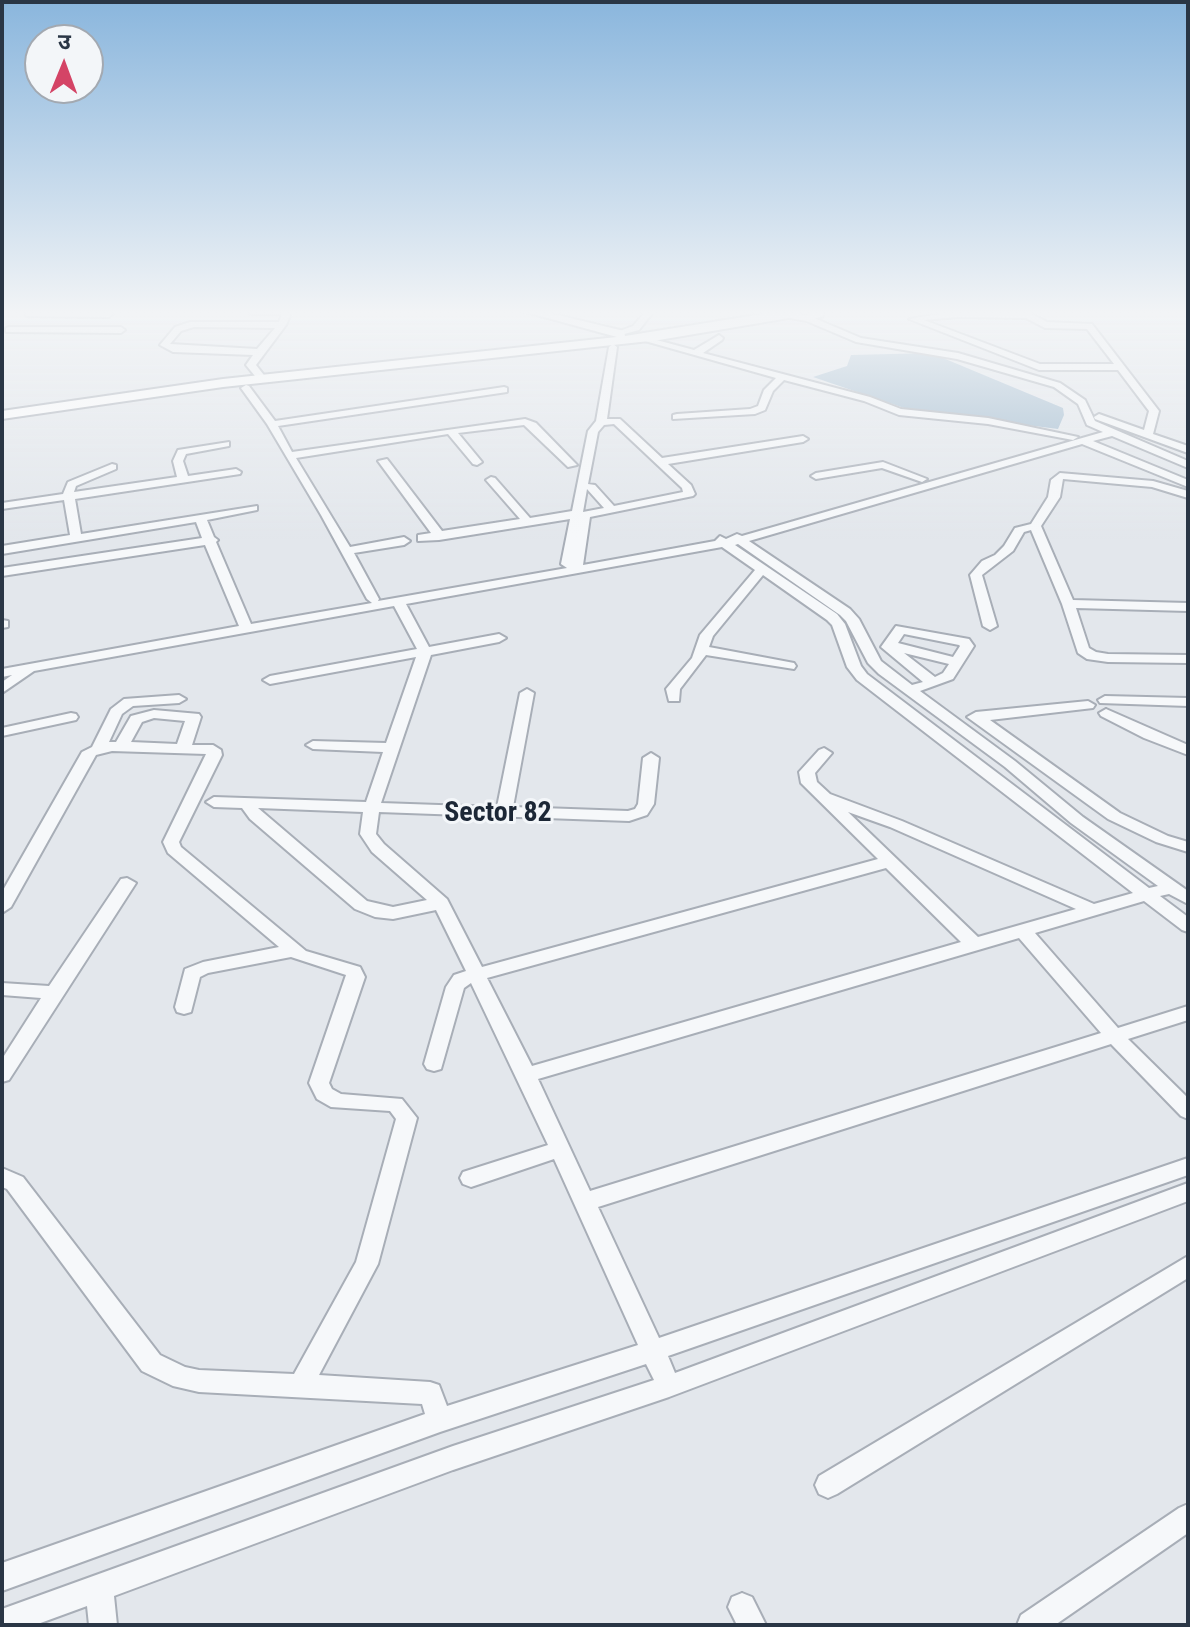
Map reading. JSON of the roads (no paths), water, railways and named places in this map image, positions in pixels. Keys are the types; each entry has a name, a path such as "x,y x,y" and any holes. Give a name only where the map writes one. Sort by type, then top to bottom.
{"street":[{"path":"2,415 209,387"},
{"path":"155,395 256,387"},
{"path":"573,563 577,514 593,431 601,422 607,387"},
{"path":"677,417 751,412 762,408 772,387"},
{"path":"823,387 899,412 988,421 1082,441 1188,484"},
{"path":"1058,387 1076,395 1091,423 1188,465"},
{"path":"1136,387 1154,411 1148,435"},
{"path":"246,388 272,424 373,599"},
{"path":"272,424 504,390"},
{"path":"1086,412 1188,450"},
{"path":"573,563 584,515 689,494 687,487 616,421 601,422"},
{"path":"289,456 451,431 530,423 572,465"},
{"path":"451,431 477,462"},
{"path":"2,665 398,601 728,538 1082,441 1105,431"},
{"path":"659,462 803,439"},
{"path":"990,626 976,575 1009,548 1019,530 1035,526 1054,497 1061,462 1082,441"},
{"path":"2,673 373,599 728,538 922,479 1082,441"},
{"path":"372,443 439,536"},
{"path":"183,478 178,461 182,452 225,444"},
{"path":"816,476 883,465 922,479"},
{"path":"77,538 68,490 72,484 112,467"},
{"path":"2,506 236,472"},
{"path":"1060,476 1153,484 1188,495"},
{"path":"491,480 528,522"},
{"path":"591,487 611,509"},
{"path":"2,550 253,508"},
{"path":"422,538 577,514"},
{"path":"200,518 212,540 245,626"},
{"path":"1035,526 1068,604 1083,650 1092,656 1188,659"},
{"path":"728,538 761,570 845,621 854,667 862,677 1188,926"},
{"path":"728,538 845,621 875,663 909,690 1010,764 1077,820 1188,899"},
{"path":"2,572 212,540"},
{"path":"347,551 404,541"},
{"path":"674,698 673,689 698,659 707,635 761,570"},
{"path":"398,601 425,652 372,807 368,834 378,848 441,903 526,1075 669,1386"},
{"path":"1068,604 1188,607"},
{"path":"888,645 898,631 906,628 964,642 967,646 948,676 909,690"},
{"path":"270,680 499,638"},
{"path":"888,645 934,683"},
{"path":"888,645 957,662"},
{"path":"701,650 789,666"},
{"path":"2,689 33,667"},
{"path":"504,812 527,693"},
{"path":"99,747 116,712 129,702 179,699"},
{"path":"1188,743 1092,700 1088,705 971,717 1114,816 1162,839 1188,847"},
{"path":"1110,708 1188,702"},
{"path":"1110,708 1188,710"},
{"path":"1110,708 1149,735 1188,750"},
{"path":"121,746 136,719 154,714 196,719 184,747"},
{"path":"2,732 71,717"},
{"path":"313,745 393,748"},
{"path":"2,907 90,752 99,747 121,746 205,747 213,750 214,755 171,836 174,849 294,950 315,961 346,967 356,977 319,1083 324,1094 338,1102 395,1104 407,1118 367,1264 311,1386"},
{"path":"824,753 807,772 809,783 976,946"},
{"path":"214,802 629,816 641,812 646,804 651,758"},
{"path":"825,798 896,824 1095,911"},
{"path":"251,803 250,808 256,816 361,905 375,911 393,913 441,903"},
{"path":"434,1064 455,987 461,979 891,861"},
{"path":"2,1075 127,883"},
{"path":"526,1075 1172,887"},
{"path":"1024,932 1115,1037 1188,1111"},
{"path":"184,1007 192,973 203,968 294,950"},
{"path":"2,989 54,993"},
{"path":"585,1202 1188,1013"},
{"path":"471,1178 560,1149"},
{"path":"2,1577 440,1420 655,1350 1188,1166"},
{"path":"2,1177 15,1183 151,1363 182,1378 199,1381 430,1393 440,1420"},
{"path":"2,1623 453,1458 669,1386 1188,1192"},
{"path":"828,1485 1188,1266"},
{"path":"1031,1625 1188,1517"},
{"path":"99,1589 99,1624"}],"water":[{"path":"842,387 1012,387 1063,408 1064,415 1058,429 910,410"}],"district":[{"name":"Sector 82","path":"498,814"}]}
